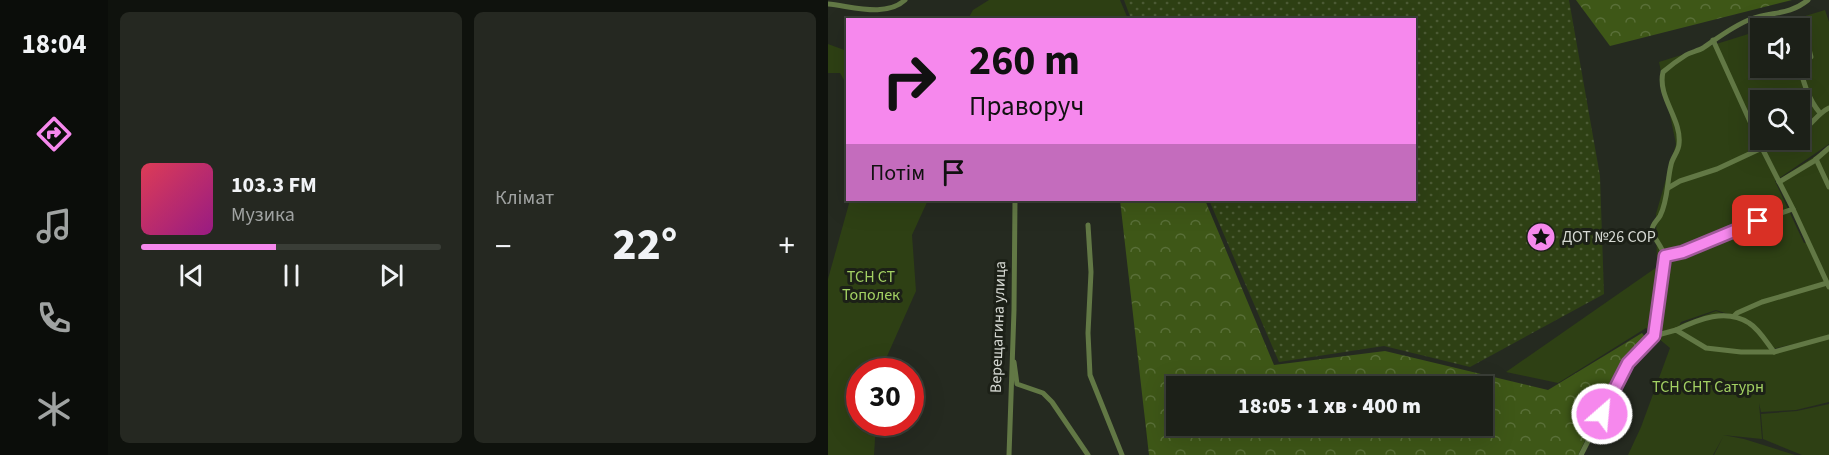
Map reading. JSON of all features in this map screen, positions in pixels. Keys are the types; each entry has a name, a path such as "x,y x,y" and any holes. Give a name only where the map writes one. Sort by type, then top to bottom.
{"street":[{"path":"828,4 883,9 900,5 905,0"},
{"path":"1654,336 1665,256 1662,246 1652,232 1653,225 1661,215 1671,166 1680,145 1676,124 1661,79 1663,72 1725,32 1754,18 1776,15 1798,8 1808,0"},
{"path":"1713,40 1750,122"},
{"path":"1803,78 1813,105 1820,113"},
{"path":"1810,126 1820,113 1829,108"},
{"path":"1779,182 1829,148"},
{"path":"1668,188 1758,150"},
{"path":"1734,316 1762,302 1828,285 1763,150"},
{"path":"1816,159 1829,187"},
{"name":"Верещагина улица","path":"1009,455 1015,201"},
{"path":"1665,256 1683,252 1740,227 1793,209"},
{"path":"1088,225 1091,272 1088,333 1090,375 1122,455"},
{"path":"1581,455 1628,363 1654,336 1713,316 1734,316 1755,328 1774,352"},
{"path":"1676,330 1706,348 1741,352 1774,352 1829,337"},
{"path":"1012,344 1017,384 1043,393 1052,402 1088,455"}],"green space":[{"path":"989,0 1120,0 1128,18 969,18 973,10"},
{"path":"1124,0 1569,0 1600,176 1604,294 1470,367 1384,346 1279,362 1209,201 1416,201 1416,18 1131,18"},
{"path":"1576,0 1792,0 1610,46"},
{"name":"ТСН СНТ Сатурн","path":"1825,10 1829,22 1829,144 1775,181 1804,243 1808,242 1777,181 1829,147 1829,284 1807,243 1829,290 1829,336 1772,349 1752,322 1716,310 1681,322 1676,333 1681,324 1716,311 1751,323 1772,351 1829,338 1829,402 1796,410 1761,412 1759,403 1762,439 1723,435 1795,455 1714,455 1723,437 1713,455 1628,455 1641,427 1670,348 1646,328 1558,383 1506,372 1657,267 1656,214 1676,144 1659,62 1750,33 1750,78 1810,78 1810,18 1799,18"},
{"path":"828,44 846,51 846,83 840,73 828,73"},
{"name":"ТСН СТ Тополек","path":"850,201 928,201 912,235 916,291 886,358 846,358 846,436 875,436 874,455 828,455 828,279"},
{"path":"1120,201 1205,201 1274,365 1385,351 1489,376 1166,376 1166,436 1493,436 1493,377 1548,390 1642,333 1646,338 1622,366 1578,455 1149,455"},
{"path":"1829,404 1829,455 1802,455 1763,439 1761,414 1797,411"}],"place":[{"name":"ДОТ №26 СОР","path":"1541,237"}],"route":[{"path":"1602,414 1628,363 1654,336 1665,256 1683,252 1758,221"}]}
